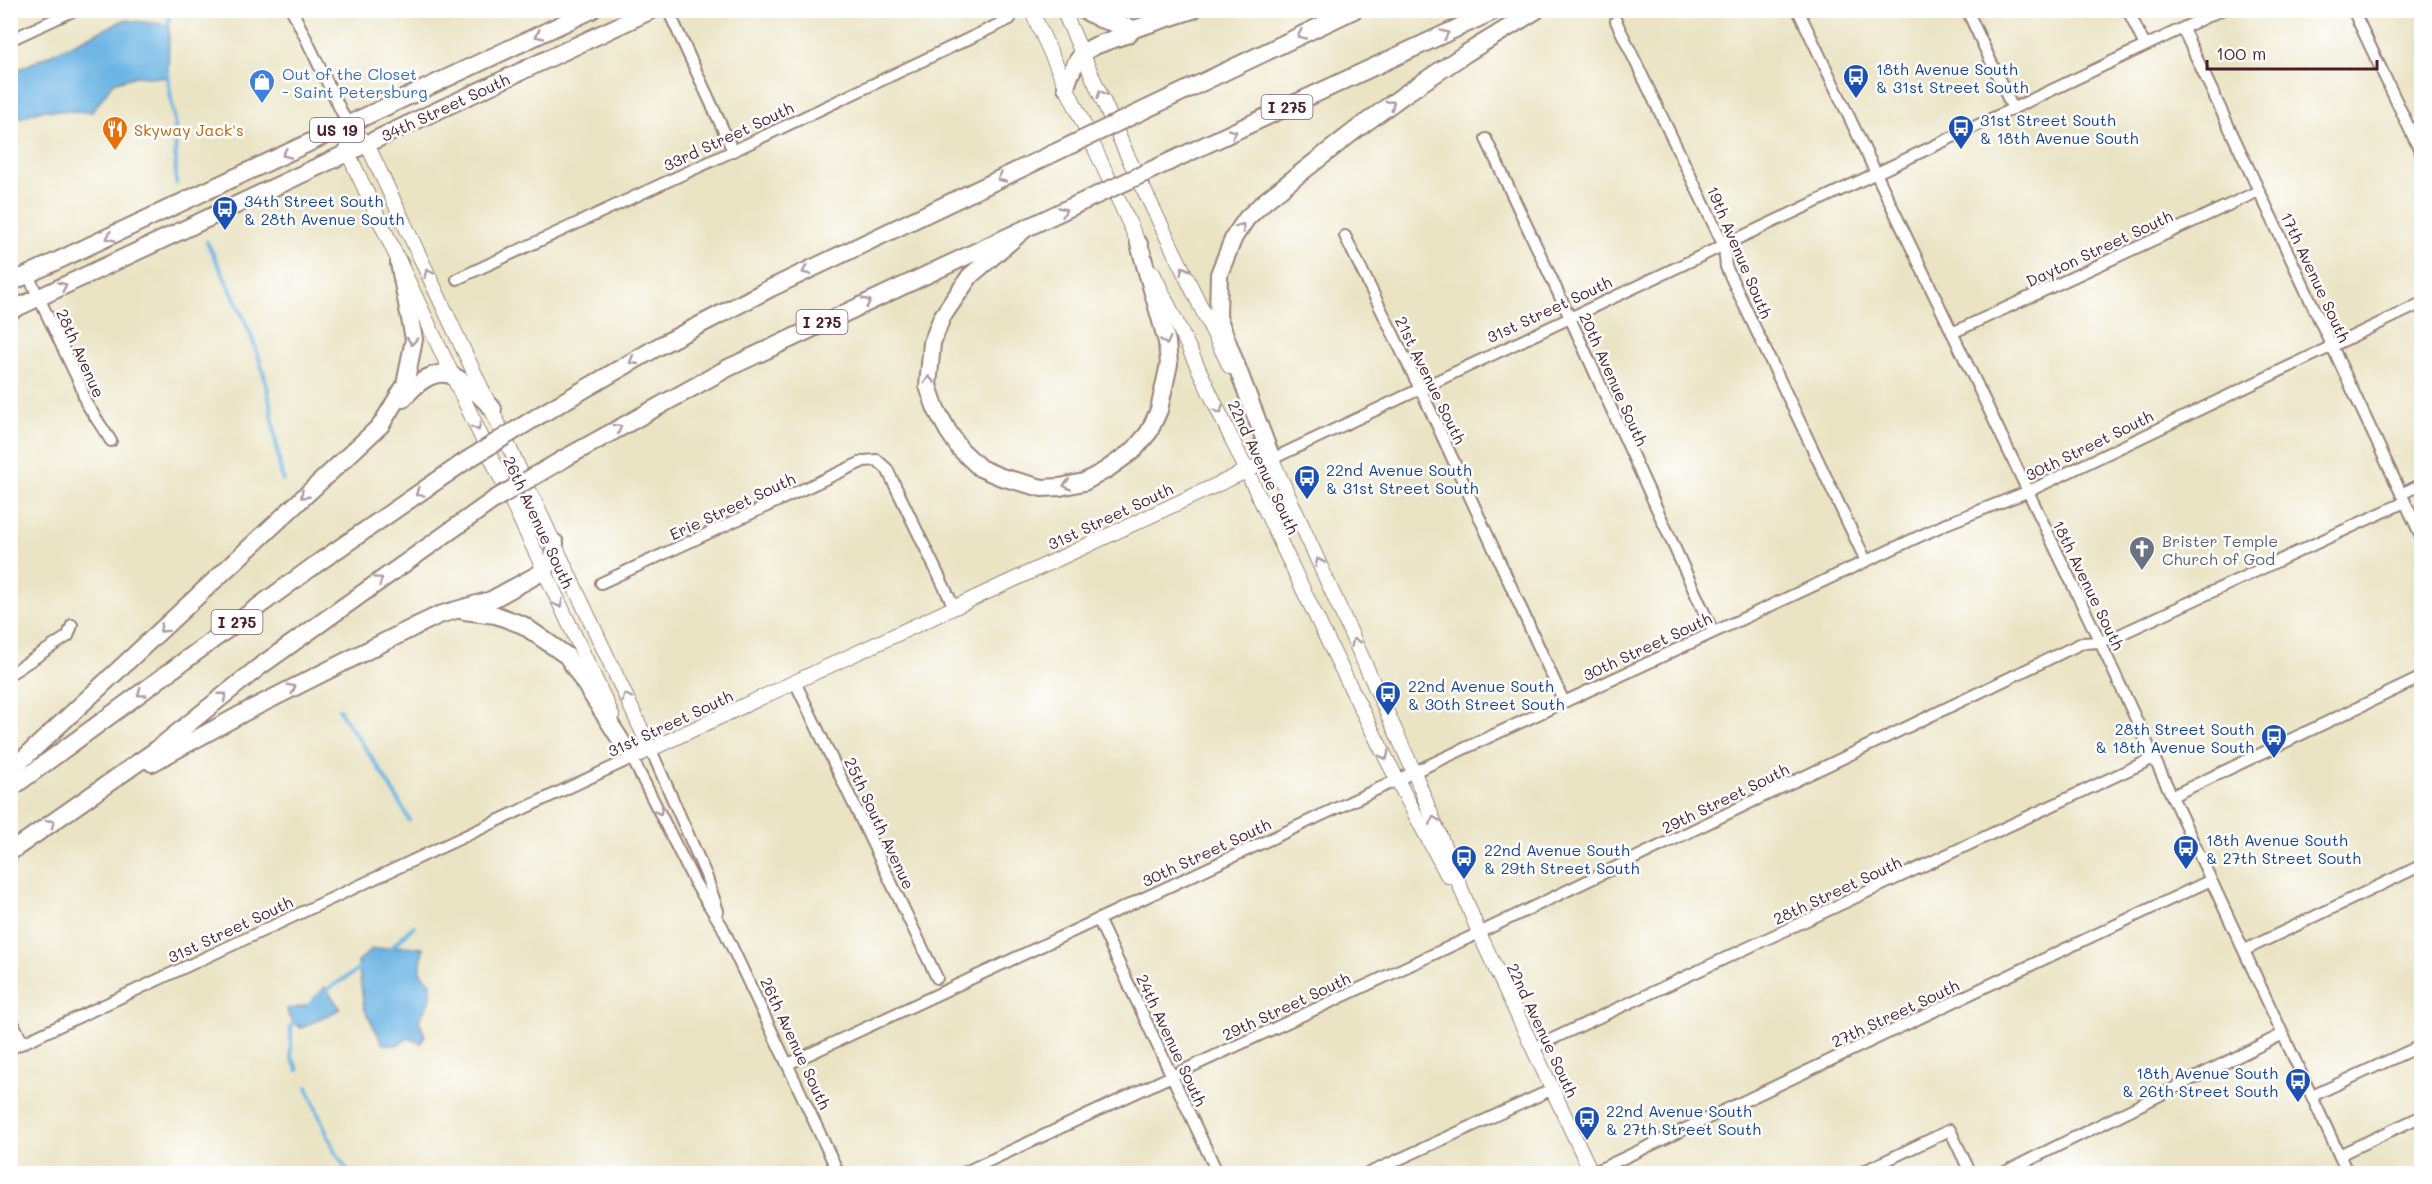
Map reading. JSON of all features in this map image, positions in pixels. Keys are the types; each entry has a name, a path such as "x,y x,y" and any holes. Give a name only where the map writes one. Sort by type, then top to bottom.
{"highway":[{"name":"34th Street South","path":"10,283 592,10"},
{"name":"34th Street South","path":"10,311 652,10"},
{"path":"1083,10 1100,19 1134,29"},
{"path":"1066,87 1072,69 1083,52 1128,34 1134,29 1193,10"},
{"name":"I 275","path":"10,789 315,565 467,460 540,415 661,345 771,288 1354,10"},
{"name":"I 275","path":"10,852 156,750 287,646 495,499 567,457 728,368 1496,10"},
{"path":"1272,459 1218,317 1219,274 1234,237 1247,218 1265,201 1353,132 1445,67 1537,10"},
{"path":"1025,229 970,276 942,317 932,343 928,386 936,409 948,431 960,449 980,468 1001,477 1042,488 1084,482 1106,470 1134,450 1149,432 1159,410 1169,364 1167,342 1139,244"},
{"path":"381,425 405,385 414,339 399,263"},
{"path":"10,771 381,425 417,384 435,374 452,374 464,381 493,409"},
{"path":"92,793 247,711 439,615 491,600 544,572 553,556 555,543"},
{"path":"439,615 468,611 496,615 523,625 542,637 567,656 632,758"}],"main road":[{"name":"22nd Avenue South","path":"1031,10 1316,617 1396,780 1479,933"},
{"name":"22nd Avenue South","path":"1063,10 1128,157 1272,459 1414,772 1479,933 1592,1173"},
{"name":"26th Avenue South","path":"348,125 367,144 651,750"},
{"name":"26th Avenue South","path":"348,125 348,153 632,758"},
{"name":"31st Street South","path":"632,758 1272,459"}],"street":[{"path":"10,40 75,10"},
{"name":"26th Avenue South","path":"292,10 348,125"},
{"path":"668,10 733,151"},
{"name":"18th Avenue South","path":"1798,10 2100,642 2348,1173"},
{"path":"1966,10 2013,109"},
{"path":"2128,10 2145,46"},
{"name":"31st Street South","path":"1272,459 2221,10"},
{"path":"2353,10 2421,156"},
{"name":"33rd Street South","path":"458,279 1010,19"},
{"name":"19th Avenue South","path":"1616,21 1724,246 1726,267 1866,561"},
{"name":"17th Avenue South","path":"2183,29 2421,538"},
{"name":"20th Avenue South","path":"1486,139 1713,632"},
{"name":"Dayton Street South","path":"1952,333 2259,191"},
{"name":"21st Avenue South","path":"1345,236 1420,388 1564,702"},
{"name":"28th Avenue","path":"28,275 80,384 86,403 111,441"},
{"name":"30th Street South","path":"788,1064 1948,523 2027,492 2421,303"},
{"name":"Erie Street South","path":"601,583 864,461 877,460 887,469 954,607"},
{"name":"29th Street South","path":"962,1173 1479,933 2082,643 2100,642 2119,635 2403,498 2421,484"},
{"path":"10,674 68,636 72,625"},
{"path":"2172,796 2421,677"},
{"name":"25th South Avenue","path":"795,681 937,978"},
{"name":"26th Avenue South","path":"651,750 706,875 722,926"},
{"name":"26th Avenue South","path":"632,758 695,883 722,926 839,1173"},
{"name":"31st Street South","path":"10,1048 632,758"},
{"name":"28th Street South","path":"1533,1048 2154,758"},
{"path":"2245,950 2421,865"},
{"name":"27th Street South","path":"1592,1173 2211,880"},
{"name":"24th Avenue South","path":"1098,919 1218,1173"},
{"path":"10,1017 23,1043"},
{"path":"2001,1173 2283,1034"},
{"path":"2312,1096 2421,1045"},
{"path":"1367,1173 1553,1089"},
{"path":"2339,1155 2421,1116"},
{"path":"1858,1173 1950,1130 1971,1173"}],"water":[{"path":"124,20 169,25 168,78 136,76 113,83 92,112 41,110 11,121 11,73"},
{"path":"404,946 423,948 420,972 431,983 431,998 419,1020 425,1036 421,1043 408,1038 397,1045 383,1044 364,1008 358,962 371,950"},
{"path":"325,987 340,1008 301,1028 289,1017 287,1009 309,1004"}],"waterway":[{"path":"166,30 171,10"},
{"path":"167,73 175,124 176,183"},
{"path":"207,242 242,313 256,350 269,399 283,480"},
{"path":"339,709 386,779 409,820"},
{"path":"388,951 414,926"},
{"path":"307,1008 316,997 361,968"},
{"path":"296,1020 291,1026 291,1056 298,1070"},
{"path":"307,1087 333,1148 349,1174"}],"place":[{"name":"18th Avenue South & 31st Street South","path":"1856,100"},
{"name":"Out of the Closet - Saint Petersburg","path":"262,105"},
{"name":"31st Street South & 18th Avenue South","path":"1961,151"},
{"name":"Skyway Jack's","path":"115,152"},
{"name":"34th Street South & 28th Avenue South","path":"225,232"},
{"name":"22nd Avenue South & 31st Street South","path":"1307,501"},
{"name":"Brister Temple Church of God","path":"2142,572"},
{"name":"22nd Avenue South & 30th Street South","path":"1388,717"},
{"name":"28th Street South & 18th Avenue South","path":"2274,760"},
{"name":"18th Avenue South & 27th Street South","path":"2186,871"},
{"name":"22nd Avenue South & 29th Street South","path":"1464,881"},
{"name":"18th Avenue South & 26th Street South","path":"2298,1104"},
{"name":"22nd Avenue South & 27th Street South","path":"1587,1142"}]}
